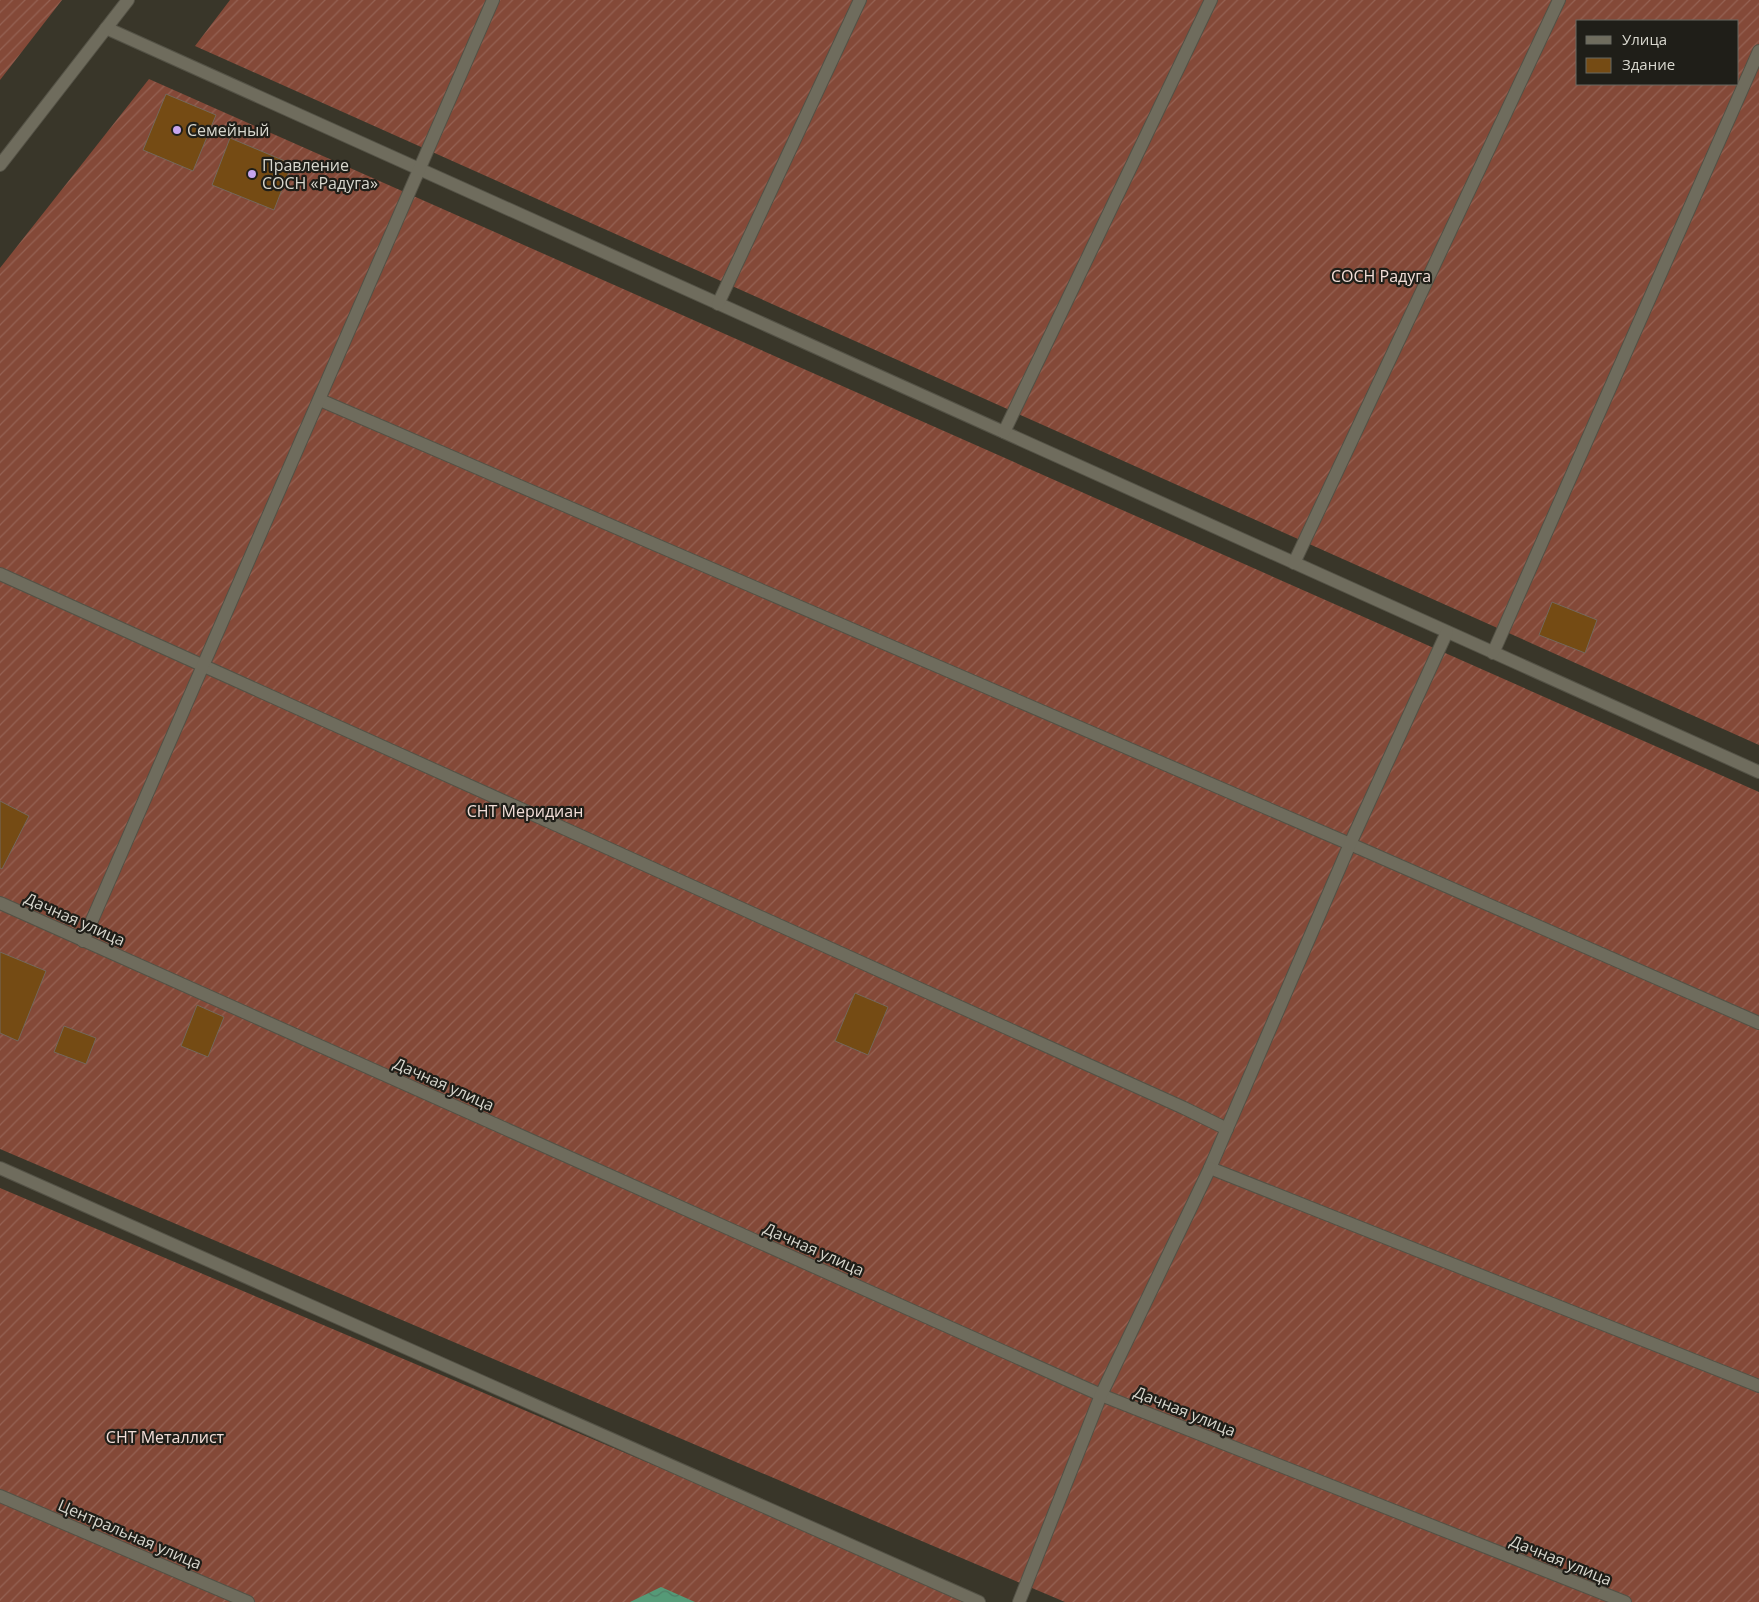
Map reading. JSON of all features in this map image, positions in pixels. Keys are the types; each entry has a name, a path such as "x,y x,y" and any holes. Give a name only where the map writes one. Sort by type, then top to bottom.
{"street":[{"path":"0,165 128,0"},
{"path":"83,940 202,665 320,400 492,0"},
{"path":"718,304 860,0"},
{"path":"1004,432 1211,0"},
{"path":"1294,563 1559,0"},
{"path":"106,28 1759,772"},
{"path":"1493,653 1759,51"},
{"path":"320,400 1350,844 1759,1023"},
{"path":"0,574 1227,1129"},
{"path":"1019,1602 1101,1395 1210,1168 1350,844 1446,632"},
{"name":"Дачная улица","path":"0,903 1101,1395 1625,1602"},
{"path":"0,1168 978,1602"},
{"path":"1210,1168 1759,1386"},
{"name":"Центральная улица","path":"0,1496 248,1602"}],"green space":[{"path":"0,0 62,0 0,80"},
{"name":"СОСН Радуга","path":"230,0 1759,0 1759,745 195,46"},
{"name":"СНТ Меридиан","path":"149,79 1759,792 1759,1602 1065,1602 0,1149 0,268"},
{"name":"СНТ Металлист","path":"0,1188 977,1602 0,1602"}],"water":[{"path":"661,1587 695,1602 630,1602"}],"building":[{"path":"166,94 216,115 193,171 143,150"},
{"name":"Правление СОСН «Радуга»","path":"230,138 292,164 274,210 212,185"},
{"path":"1552,602 1597,620 1585,653 1539,635"},
{"path":"0,801 29,816 2,869 0,868"},
{"path":"0,952 46,971 18,1041 0,1033"},
{"path":"855,993 888,1007 868,1055 835,1041"},
{"path":"197,1005 224,1017 208,1057 181,1046"},
{"path":"64,1026 96,1038 86,1064 54,1052"}],"place":[{"name":"Семейный","path":"177,130"},
{"name":"Правление СОСН «Радуга»","path":"252,174"}]}
